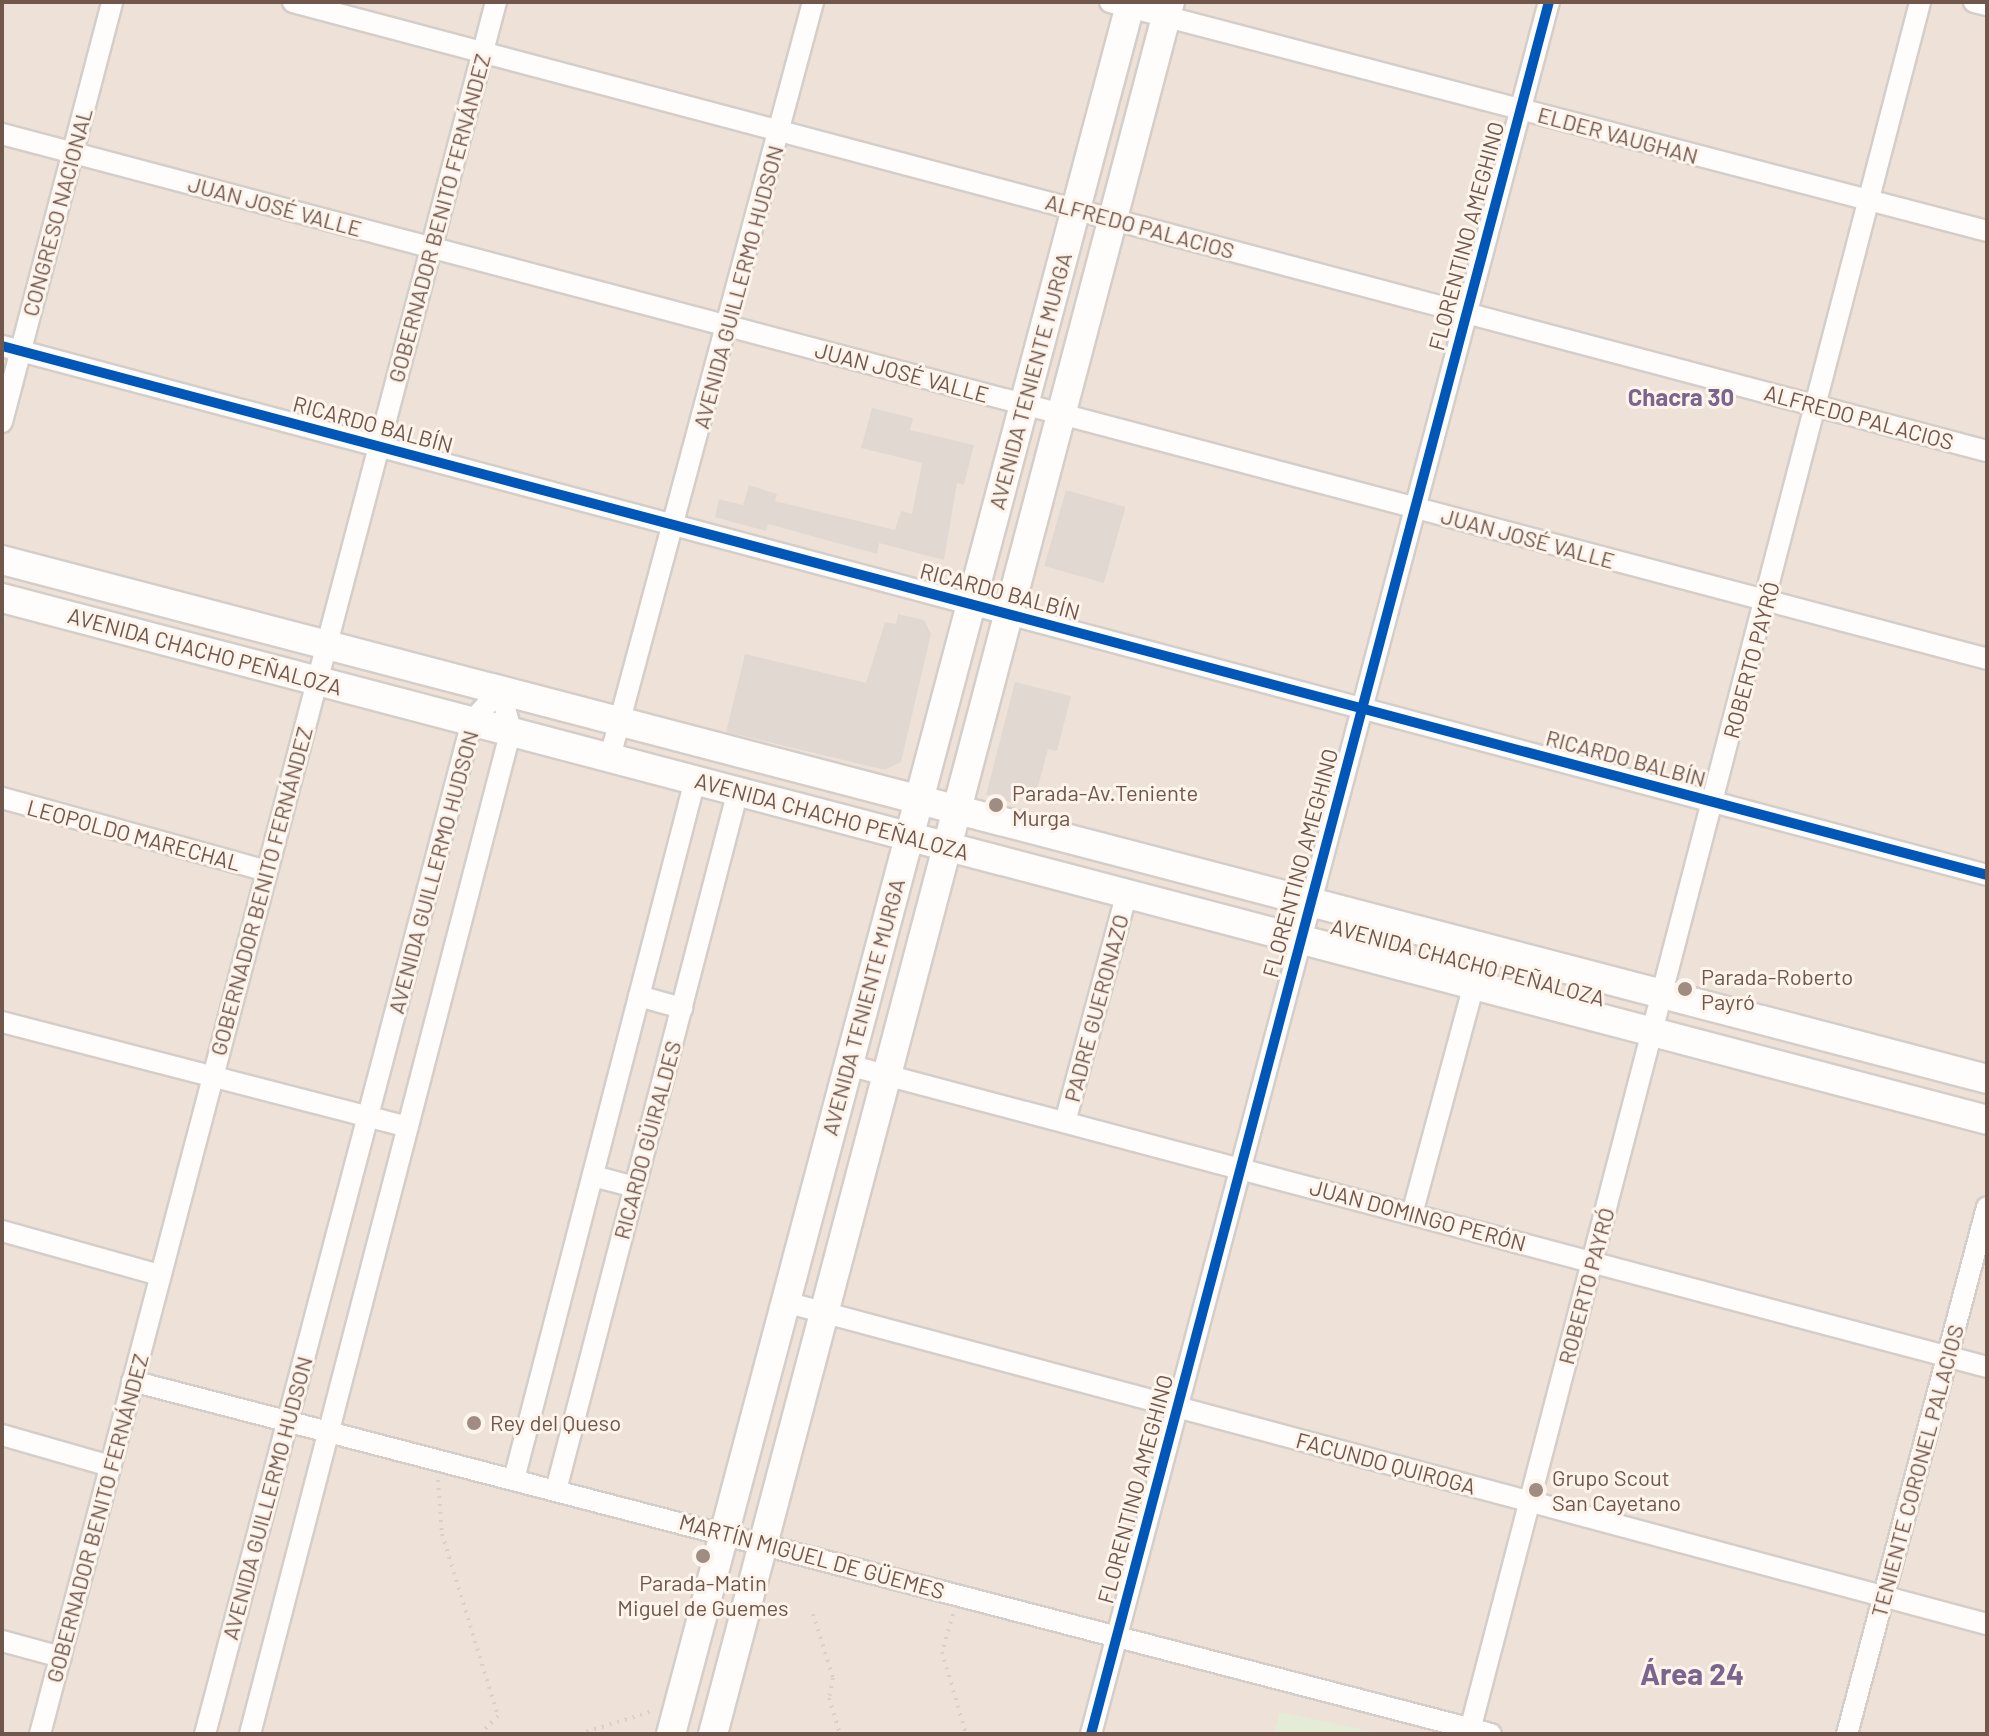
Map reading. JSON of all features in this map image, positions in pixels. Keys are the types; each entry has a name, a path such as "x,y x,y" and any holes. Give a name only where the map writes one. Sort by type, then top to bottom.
{"main road":[{"name":"AVENIDA TENIENTE MURGA","path":"671,1734 1076,209 1124,4"},
{"name":"AVENIDA TENIENTE MURGA","path":"713,1734 1115,220 1168,9"},
{"name":"AVENIDA CHACHO PEÑALOZA","path":"2,560 1987,1079"},
{"name":"AVENIDA CHACHO PEÑALOZA","path":"2,598 1987,1120"}],"street":[{"name":"CONGRESO NACIONAL","path":"2,422 11,349 72,153 112,2"},
{"name":"ALFREDO PALACIOS","path":"293,2 1987,451"},
{"name":"GOBERNADOR BENITO FERNÁNDEZ","path":"40,1734 496,2"},
{"name":"AVENIDA GUILLERMO HUDSON","path":"610,757 813,2"},
{"name":"FLORENTINO AMEGHINO","path":"1091,1734 1549,2"},
{"name":"ROBERTO PAYRÓ","path":"1470,1731 1818,406 1920,2"},
{"path":"1974,2 1987,5"},
{"name":"ELDER VAUGHAN","path":"1124,4 1168,9 1520,109 1987,231"},
{"name":"JUAN JOSÉ VALLE","path":"2,134 1987,659"},
{"name":"RICARDO BALBÍN","path":"11,349 1987,875"},
{"name":"AVENIDA GUILLERMO HUDSON","path":"205,1734 472,721 500,690"},
{"name":"AVENIDA GUILLERMO HUDSON","path":"250,1734 511,730 500,690"},
{"name":"RICARDO GÜIRALDES","path":"514,1479 695,780"},
{"name":"RICARDO GÜIRALDES","path":"556,1490 738,791"},
{"name":"LEOPOLDO MARECHAL","path":"2,798 267,871"},
{"name":"PADRE GUERONAZO","path":"1065,1122 1127,893"},
{"path":"1412,1214 1474,985"},
{"path":"639,996 682,1008"},
{"path":"2,1022 367,1119 408,1127"},
{"name":"JUAN DOMINGO PERÓN","path":"848,1065 1987,1367"},
{"path":"593,1176 635,1187"},
{"name":"TENIENTE CORONEL PALACIOS","path":"1847,1734 1987,1207"},
{"path":"2,1231 160,1275"},
{"name":"FACUNDO QUIROGA","path":"785,1302 1987,1624"},
{"name":"MARTÍN MIGUEL DE GÜEMES","path":"132,1381 1491,1734"},
{"path":"2,1435 110,1466"},
{"path":"2,1641 61,1657"}],"path":[{"path":"437,1458 442,1534 498,1716 480,1734"},
{"path":"959,1595 942,1652 966,1734"},
{"path":"813,1614 833,1678 829,1698 840,1734"},
{"path":"579,1734 679,1703"}],"shaded area":[{"path":"2,2 1987,2 1987,1734 2,1734"}],"green space":[{"path":"1280,1712 1383,1734 1274,1734"}],"building":[{"path":"872,408 913,418 910,430 974,445 964,485 957,483 944,560 879,543 877,554 768,524 766,531 715,517 719,499 743,505 749,485 777,494 775,501 895,530 901,511 912,514 922,463 861,448"},
{"path":"1066,490 1126,507 1104,583 1044,566"},
{"path":"898,614 924,620 931,634 901,762 885,770 726,732 745,654 866,683 885,622 896,624"},
{"path":"1015,682 1071,696 1057,751 1048,749 1037,790 1026,787 1013,803 986,795"}],"cycle path":[{"path":"1091,1734 1549,2"},
{"path":"2,346 1987,875"}],"place":[{"name":"Parada-Av.Teniente Murga","path":"996,805"},
{"name":"Parada-Roberto Payró","path":"1685,989"},
{"name":"Rey del Queso","path":"474,1423"},
{"name":"Grupo Scout San Cayetano","path":"1536,1490"},
{"name":"Parada-Matin Miguel de Guemes","path":"703,1556"}],"district":[{"name":"Chacra 30","path":"1681,397"},
{"name":"Área 24","path":"1692,1673"}]}
